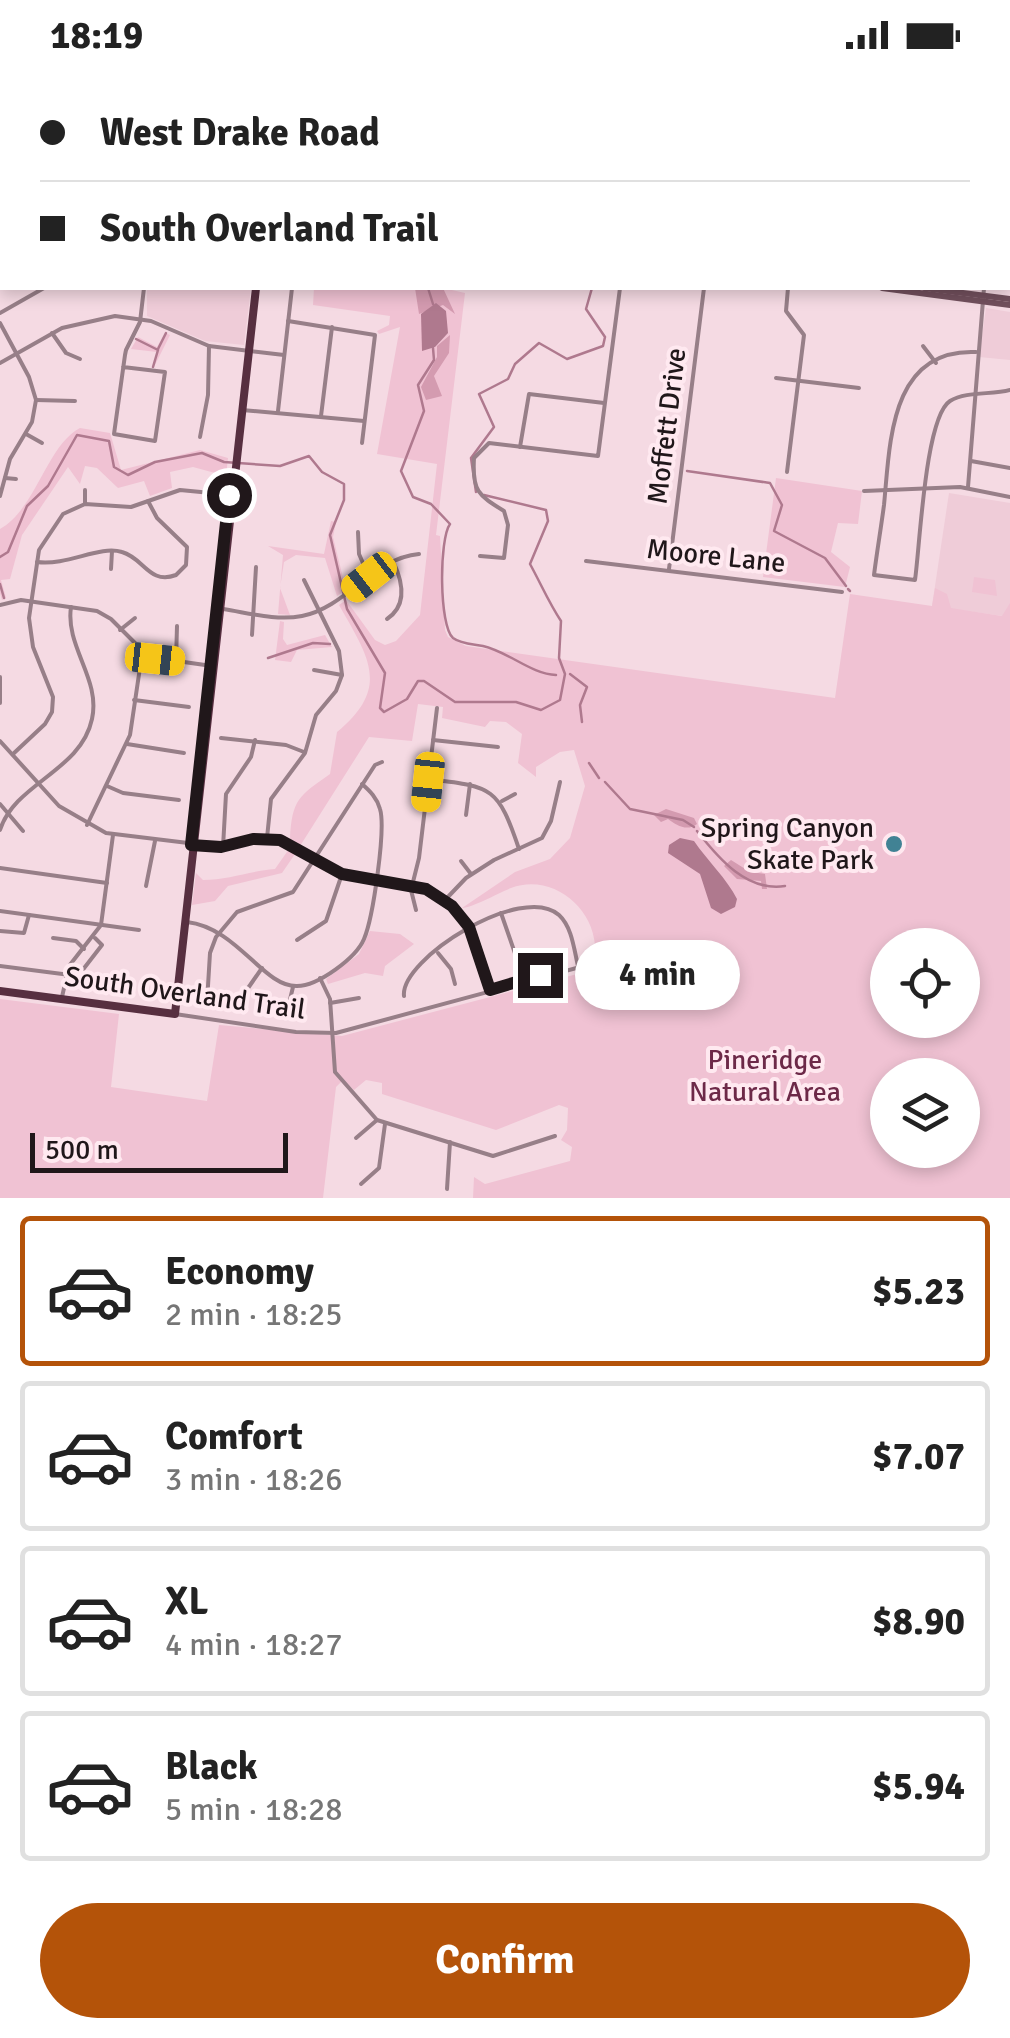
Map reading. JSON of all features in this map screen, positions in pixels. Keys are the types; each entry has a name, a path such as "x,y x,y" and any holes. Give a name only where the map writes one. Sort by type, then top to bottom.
{"main road":[{"path":"175,1014 174,988 256,290"},
{"path":"911,290 983,295"},
{"path":"941,290 1010,302"},
{"path":"153,1011 167,1006 174,988"},
{"name":"South Overland Trail","path":"0,991 175,1014"}],"street":[{"path":"0,312 40,290"},
{"path":"123,367 164,372 155,440 114,434 123,367 140,318 144,290"},
{"path":"278,411 292,290"},
{"path":"480,556 504,558 506,516 480,494 474,462 482,447 489,443 598,456 620,290"},
{"name":"Moffett Drive","path":"669,569 704,290"},
{"path":"786,472 804,332 786,310 788,290"},
{"path":"968,487 983,295"},
{"path":"0,363 52,333 104,316 140,318 208,346 284,355"},
{"path":"288,321 374,335 362,443"},
{"path":"0,323 36,400 26,434 11,456 0,496"},
{"path":"321,416 332,327"},
{"path":"52,333 66,353 80,359"},
{"path":"200,437 208,394 208,346"},
{"path":"923,346 936,363"},
{"path":"976,352 955,353 936,363 912,381 898,402 874,574 915,580 927,488 926,466 937,416 953,400 1010,391"},
{"path":"776,378 859,388"},
{"path":"520,448 529,394 606,403"},
{"path":"36,400 75,401"},
{"path":"242,410 364,421"},
{"path":"26,434 42,443"},
{"path":"971,461 1010,468"},
{"path":"5,478 16,479"},
{"path":"864,491 968,487 1010,497"},
{"path":"85,490 85,504"},
{"path":"12,754 46,724 53,707 30,638 31,602 42,542 63,514 85,504 126,508 180,490 232,496"},
{"path":"37,562 67,564 112,550 130,556 158,578 178,574 187,562 187,547 157,518 148,501"},
{"path":"358,532 358,554 369,577"},
{"path":"111,569 112,550"},
{"path":"218,608 286,618 319,611 394,560 419,554"},
{"path":"386,619 397,609 402,594 394,560"},
{"name":"Moore Lane","path":"586,561 842,592"},
{"path":"252,635 256,567"},
{"path":"178,574 184,580"},
{"path":"266,838 271,799 305,753 314,719 342,674 339,651 304,580"},
{"path":"0,605 31,602 102,613 142,654 212,666"},
{"path":"0,830 8,812 76,752 92,719 92,689 70,632 71,608"},
{"path":"120,630 135,618"},
{"path":"176,661 177,626"},
{"path":"87,825 127,744 142,654"},
{"path":"314,670 342,674"},
{"path":"0,677 0,703"},
{"path":"134,700 189,706"},
{"path":"416,910 412,884 437,708"},
{"path":"221,738 255,740 305,753"},
{"path":"0,740 58,806 87,825 113,835 222,847 266,838 288,843 314,862 342,874 412,884 444,900 469,927 490,990"},
{"path":"222,847 226,794 251,757 255,740"},
{"path":"433,740 498,747"},
{"path":"127,744 184,753"},
{"path":"207,1002 210,953 221,930 237,912 288,895 314,862 362,784 382,762"},
{"path":"428,779 487,788 501,801 519,849"},
{"path":"444,900 471,874 537,842 549,828 560,782"},
{"path":"182,921 221,930 262,968 293,987 320,978 363,941 382,822 376,800 362,784"},
{"path":"466,816 470,784"},
{"path":"107,786 128,794 179,800"},
{"path":"501,801 515,794"},
{"path":"0,804 24,831"},
{"path":"62,999 65,975 101,925 113,835"},
{"path":"146,886 156,841"},
{"path":"461,861 471,874"},
{"path":"0,868 107,883"},
{"path":"297,940 326,921 342,874"},
{"path":"404,996 410,973 469,927 501,913 534,905 555,912 569,930 578,966"},
{"path":"0,911 139,930"},
{"path":"501,913 518,962"},
{"path":"0,931 24,933 28,915"},
{"path":"54,938 76,941 84,949"},
{"path":"0,966 78,976 102,946 94,938"},
{"path":"438,953 454,974 454,984"},
{"name":"South Overland Trail","path":"175,1014 330,1034 595,963"},
{"path":"246,991 262,968"},
{"path":"320,978 330,1003 337,1076 377,1120 492,1156 555,1136"},
{"path":"286,1016 293,987"},
{"path":"330,1003 359,998"},
{"path":"356,1138 377,1120"},
{"path":"361,1184 378,1168 386,1124"},
{"path":"446,1189 450,1142"}],"shaded area":[{"path":"147,290 251,290 244,345 205,341 147,316"},
{"path":"415,290 444,290 455,314 443,305 419,314"},
{"path":"436,303 446,311 448,333 435,347 422,351 421,314"},
{"path":"986,308 1010,312 1010,360 979,357"},
{"path":"450,335 449,353 434,376 442,396 426,400 421,387 437,357 437,346"},
{"path":"949,493 1010,503 1010,617 932,606"},
{"path":"666,809 694,818 697,824 686,828 668,819 661,822 654,815"},
{"path":"680,838 694,841 733,892 737,899 735,907 721,914 711,908 700,874 668,853 669,845"},
{"path":"731,860 750,872 765,874 767,889 762,889 761,881 737,879 724,866"}],"green space":[{"name":"Pineridge Natural Area","path":"314,290 465,293 436,535 440,536 445,630 448,637 466,646 835,698 850,594 932,606 935,588 947,594 951,608 1002,616 1010,603 1010,1198 473,1198 474,1177 485,1184 570,1161 572,1147 561,1140 567,1130 568,1108 559,1105 496,1130 382,1094 382,1083 366,1080 354,1090 343,1080 336,1087 323,1198 0,1198 0,999 119,1014 111,1087 207,1101 219,1025 342,1036 596,969 595,945 586,917 577,905 554,889 540,885 511,888 462,908 515,872 550,859 570,838 585,786 574,750 560,752 536,767 536,777 518,763 522,734 506,722 490,721 485,727 442,718 443,707 418,704 412,741 369,737 300,846 290,839 295,807 304,794 330,774 337,732 354,716 369,686 366,657 339,605 346,600 375,640 385,645 396,641 420,615 437,464 377,454 400,327 379,334 377,331 389,325 390,316 313,305"},
{"path":"165,333 170,335 154,367 157,352 131,349 138,337 157,347"},
{"path":"80,428 110,433 121,470 200,450 228,458 226,476 193,467 170,472 172,488 150,496 144,481 118,488 97,468 85,466 80,484 68,467 22,535 10,579 1,580 6,598 2,600 0,593 0,529 23,507 59,448"},
{"path":"776,478 862,491 858,524 838,523 831,552 850,567 845,587 763,577"},
{"path":"331,521 336,522 333,537 346,590 337,596 325,558 296,555 284,562 280,585 283,555 268,546 324,554"},
{"path":"974,577 995,580 997,596 972,592"},
{"path":"280,588 290,615 278,614"},
{"path":"280,621 284,622 283,639 287,645 325,635 332,647 297,650 291,662 275,660"},
{"path":"289,849 295,854 282,873 228,886 215,901 192,905 196,873 203,880 212,880 275,869"},
{"path":"370,931 400,934 414,944 385,966 383,976 365,973 328,984 326,979 359,954"}],"waterway":[{"path":"429,290 433,304"},
{"path":"476,492 471,458 494,427 479,394 508,379 515,364 539,343 567,359 603,346 605,337 586,309 591,290"},
{"path":"158,349 166,333"},
{"path":"136,339 158,350 153,367"},
{"path":"433,348 434,360 418,385 424,411 401,471 413,497 431,504 450,524 442,582 448,630 460,641 493,649 538,671 556,675"},
{"path":"0,557 8,552 27,506 48,486 77,435 109,441 114,467 128,475 155,462 202,453 224,462 280,466 309,456 322,472 344,484 344,500 330,535 347,609 385,673 380,708 384,712 407,699 418,681 424,681 455,702 516,702 541,710 560,700 565,674 559,658 561,621 530,564 548,521 546,510 484,495"},
{"path":"687,471 770,483 782,505 774,531 825,558 846,586"},
{"path":"0,584 4,598"},
{"path":"268,658 313,643 330,644"},
{"path":"570,674 587,687 580,705 582,722"},
{"path":"589,763 599,778"},
{"path":"605,782 630,809 683,820 694,827"},
{"path":"697,831 724,862 746,879 771,887 785,886"}],"place":[{"name":"Spring Canyon Skate Park","path":"894,844"}],"route":[{"path":"229,495 232,496 191,845 221,847 253,839 280,840 342,874 426,889 452,906 469,927 490,990 540,975"}]}
